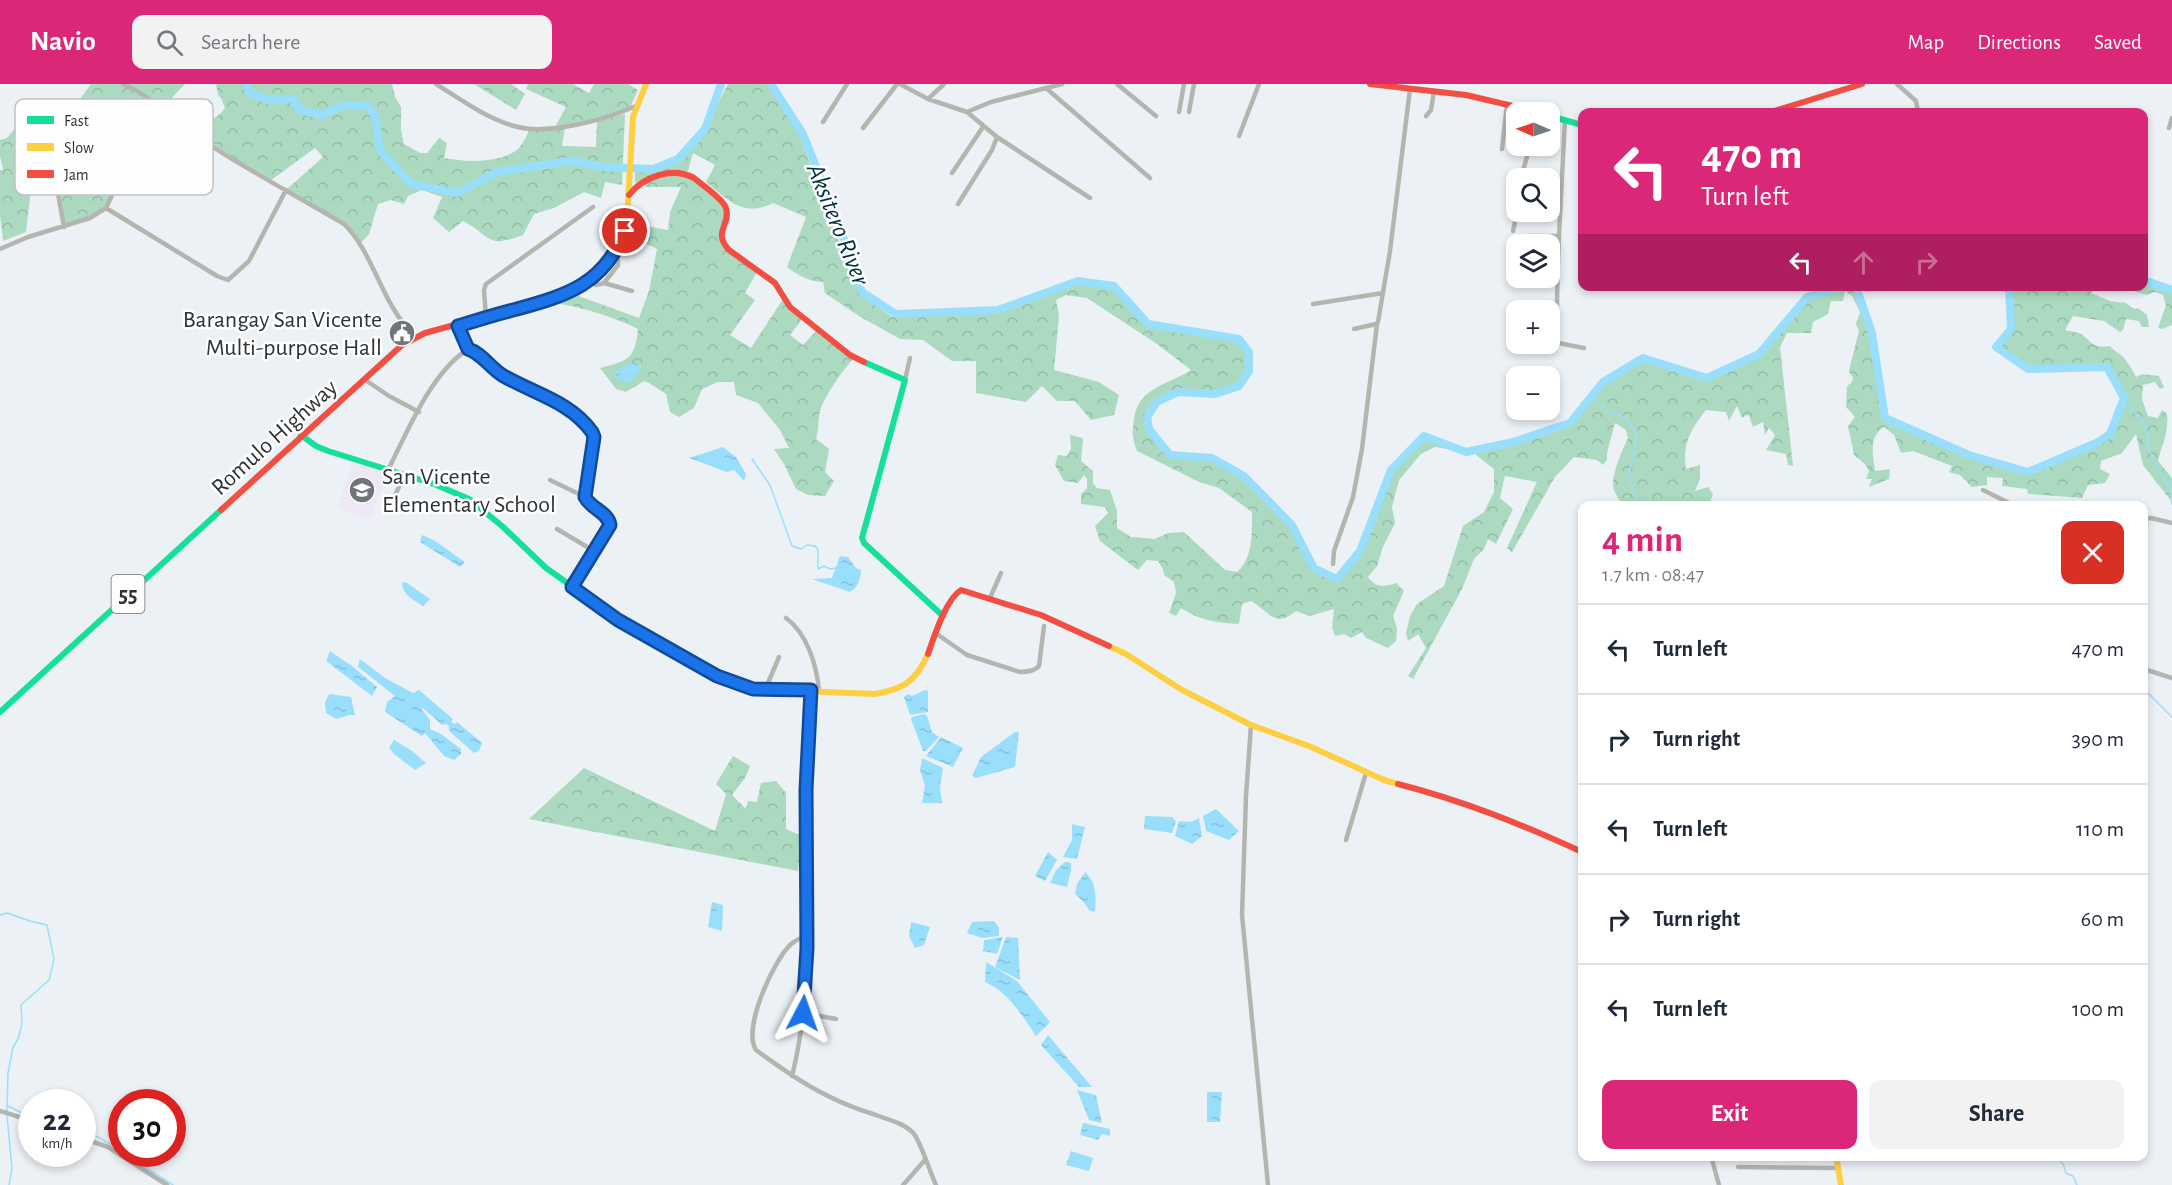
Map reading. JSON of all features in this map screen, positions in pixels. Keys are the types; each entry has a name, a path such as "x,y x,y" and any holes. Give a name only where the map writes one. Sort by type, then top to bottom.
{"main road":[{"name":"Romulo Highway","path":"0,712 396,349 425,333 458,326 560,296 589,281 605,267 625,231 636,106 646,84"},
{"path":"1370,84 1466,95 1506,104"},
{"path":"1784,108 1862,84"},
{"path":"1560,119 1578,124"},
{"path":"629,193 639,184 654,178 679,174 688,175 696,180 723,203 726,216 721,238 732,252 772,279 790,307 850,354 875,368 905,380 862,538 864,543 943,616"},
{"path":"301,435 316,446 328,451 405,475 469,499 502,526 546,568 618,620 717,676 753,689 874,694 905,685 921,670 943,616 956,593 961,590 1041,615 1079,631 1126,654 1182,690 1251,725 1309,746 1384,780 1438,794 1504,817 1578,850"},
{"path":"1837,1161 1841,1185"}],"street":[{"path":"123,84 150,99"},
{"path":"436,84 472,106 521,128 575,125 607,118 636,106"},
{"path":"823,122 847,84"},
{"path":"862,128 898,84 928,99 967,112 997,137 1090,198"},
{"path":"928,99 944,84"},
{"path":"967,112 991,102 1062,84"},
{"path":"1117,84 1156,116"},
{"path":"1179,112 1184,84"},
{"path":"1189,112 1194,84"},
{"path":"1239,136 1259,84"},
{"path":"1897,84 1916,101 1917,108"},
{"path":"1046,88 1150,178"},
{"path":"1333,564 1334,551 1353,497 1362,448 1410,89"},
{"path":"1426,116 1431,110 1434,92"},
{"path":"1502,149 1506,113"},
{"path":"2169,128 2172,118"},
{"path":"1558,234 1564,120"},
{"path":"952,173 983,127"},
{"path":"958,204 992,150 997,137"},
{"path":"213,147 344,224 365,251 389,301 413,338"},
{"path":"106,208 217,276 228,280 249,261 286,190"},
{"path":"58,195 64,227"},
{"path":"0,249 28,237 94,216 106,208 112,195"},
{"path":"486,318 484,292 486,284 593,207"},
{"path":"1513,231 1515,222"},
{"path":"604,283 619,263 613,255"},
{"path":"589,281 596,285 604,283 633,291"},
{"path":"1556,288 1555,338 1561,344 1584,348"},
{"path":"1313,304 1383,293"},
{"path":"1354,329 1377,324"},
{"path":"458,326 468,349 504,376 560,403 589,428 594,437 585,497"},
{"path":"388,470 431,389 444,371 468,349"},
{"path":"905,380 910,358"},
{"path":"364,379 389,396 419,411"},
{"path":"399,508 394,504 393,498 405,475"},
{"path":"550,480 585,497 590,505 610,521 610,525 572,587"},
{"path":"1983,490 2005,501"},
{"path":"2148,519 2160,519 2172,523"},
{"path":"557,529 594,551"},
{"path":"990,598 1001,573"},
{"path":"786,618 795,625 804,640 814,664 819,691"},
{"path":"937,634 967,655 1020,672 1027,672 1039,666 1044,626"},
{"path":"765,690 779,657"},
{"path":"2148,670 2172,678"},
{"path":"792,1076 798,1053 803,1013 807,935 806,790 811,690"},
{"path":"1251,725 1242,915 1268,1185"},
{"path":"1346,840 1366,773"},
{"path":"807,935 791,944 783,955 759,1002 752,1027 752,1044 756,1050 792,1076 844,1106 896,1122 909,1129 919,1143 936,1185"},
{"path":"803,1013 836,1019"},
{"path":"0,1111 18,1117"},
{"path":"96,1143 108,1147 167,1185"},
{"path":"903,1185 925,1160"},
{"path":"1712,1161 1719,1185"},
{"path":"1738,1167 1838,1168"}],"shaded area":[{"name":"San Vicente Elementary School","path":"353,462 388,472 370,519 337,508"}],"green space":[{"path":"91,84 185,84 171,99 80,99"},
{"path":"216,84 392,84 395,97 401,107 401,130 404,144 420,153 427,153 439,138 447,143 444,158 472,161 511,154 520,147 530,128 555,127 566,107 526,89 528,84 573,84 589,93 594,84 628,84 638,90 630,108 616,115 625,114 622,185 605,182 601,198 584,192 554,208 534,214 523,235 496,241 463,221 449,232 433,218 442,197 422,190 408,196 404,204 391,200 378,204 369,234 360,244 344,224 286,190 323,157 315,148 270,181 213,144 213,119 225,108 218,95","holes":["597,121 596,147 562,146 565,126"]},
{"path":"474,84 511,84 525,94 516,110"},
{"path":"728,84 767,84 799,134 859,293 892,317 998,313 1054,293 1078,281 1114,286 1148,324 1239,339 1249,352 1249,371 1239,386 1215,394 1177,392 1157,402 1147,417 1149,429 1170,455 1212,458 1244,476 1292,525 1315,568 1337,579 1360,551 1391,470 1424,436 1466,452 1435,447 1421,454 1399,480 1392,507 1395,523 1383,547 1377,566 1368,577 1380,586 1396,583 1404,591 1393,616 1397,628 1396,641 1388,648 1366,638 1362,632 1351,638 1344,634 1335,636 1332,627 1334,609 1309,616 1296,611 1288,616 1277,618 1251,601 1242,604 1239,624 1208,620 1181,608 1176,616 1169,613 1176,593 1174,582 1164,575 1158,561 1147,560 1138,570 1100,541 1095,526 1108,513 1105,507 1081,504 1081,494 1087,488 1087,479 1084,475 1078,483 1064,481 1055,465 1058,455 1067,456 1071,449 1070,435 1083,438 1081,461 1093,471 1093,483 1097,488 1110,490 1117,511 1117,528 1131,537 1155,539 1168,533 1184,532 1225,570 1237,572 1249,553 1252,512 1219,488 1199,482 1137,451 1133,439 1133,428 1141,400 1155,388 1191,370 1157,344 1087,298 1066,295 1056,300 1059,316 1054,370 1099,382 1119,395 1114,415 1091,420 1075,401 1057,401 1042,386 1026,402 976,393 976,361 952,361 923,340 900,339 859,316 825,293 823,282 804,278 787,267 806,217 773,203 753,209 736,205 706,182 715,165 693,153 688,171 680,174 688,175 726,207 721,231 724,244 758,270 745,293 755,300 730,335 751,348 783,299 803,318 790,335 803,345 818,329 853,359 829,391 819,414 816,439 829,449 825,472 834,481 825,496 808,495 796,489 774,449 789,448 780,430 758,403 736,395 734,382 718,382 702,389 694,408 679,417 670,412 666,394 649,383 644,381 626,392 616,389 600,368 628,358 635,347 638,329 598,313 555,303 557,297 573,294 639,318 649,291 657,249 626,234 628,223 668,230 670,212 681,187 646,187 643,181 635,183 635,170 654,167 683,153 703,129"},
{"path":"15,128 15,195 30,195 30,199 26,232 3,241 0,214 0,170 3,170 0,140 7,138"},
{"path":"58,195 112,195 103,209 90,218 64,227"},
{"path":"2148,281 2172,290 2172,325 2162,329 2158,328 2166,305 2163,295 2155,292 2146,295 2134,291 2148,291"},
{"path":"1829,291 1845,291 1843,301 1831,301 1828,314 1813,322 1811,333 1787,333 1780,347 1793,466 1788,465 1786,454 1766,450 1775,435 1769,428 1765,435 1763,422 1753,427 1749,416 1742,418 1737,406 1729,421 1726,412 1706,410 1689,437 1685,460 1686,469 1700,465 1700,478 1695,491 1708,487 1713,494 1710,501 1621,501 1615,493 1613,479 1628,438 1626,430 1615,423 1607,460 1603,465 1597,460 1574,457 1555,477 1512,552 1507,548 1537,482 1505,476 1500,498 1513,509 1496,544 1488,539 1484,549 1474,559 1462,589 1413,679 1408,676 1426,648 1418,634 1408,641 1406,633 1410,616 1417,604 1444,586 1463,526 1484,512 1494,492 1494,469 1471,451 1570,423 1603,382 1643,358 1707,378 1759,354 1807,297"},
{"path":"1845,291 1857,291 1872,333 1885,418 1969,455 2031,471 2096,443 2110,434 2124,398 2107,367 2028,369 1996,347 2009,332 2008,291 2092,291 2091,293 2110,301 2126,303 2134,309 2138,308 2147,315 2149,327 2142,327 2139,321 2126,319 2123,330 2120,332 2104,321 2073,316 2065,330 2083,335 2095,345 2110,346 2124,358 2136,377 2142,374 2159,376 2164,387 2160,389 2155,382 2143,385 2142,399 2148,416 2158,418 2162,410 2167,414 2166,432 2158,461 2172,478 2172,502 2143,465 2136,434 2122,453 2101,461 2100,469 2110,474 2105,483 2088,485 2082,498 2028,494 2027,489 2002,486 2003,478 1987,477 1987,485 1972,487 1960,475 1949,472 1952,466 1913,451 1901,453 1894,435 1884,427 1874,441 1873,459 1875,471 1890,469 1889,479 1869,487 1872,479 1866,479 1869,471 1865,464 1854,455 1848,426 1855,417 1846,407 1847,386 1852,382 1853,377 1849,370 1859,331 1856,324 1860,312 1852,296"},
{"path":"733,756 750,766 745,778 732,795 746,809 748,801 757,802 761,783 776,781 786,793 786,829 802,836 798,871 529,819 584,768 715,831 726,794 716,784"}],"water":[{"path":"632,362 642,367 630,383 618,379 614,372"},
{"path":"723,447 736,457 746,474 744,481 734,470 727,472 689,458"},
{"path":"422,535 439,543 465,562 460,567 420,542"},
{"path":"840,556 848,557 856,568 861,570 858,582 850,592 812,579 832,578"},
{"path":"402,582 430,599 423,606 406,594"},
{"path":"330,651 377,687 372,696 326,661"},
{"path":"360,659 385,678 413,693 419,690 453,719 451,722 455,724 457,722 482,743 479,751 474,753 449,731 449,726 442,725 423,708 422,710 430,720 430,729 461,749 461,754 454,760 444,756 425,733 422,736 385,712 387,702 395,696 358,667"},
{"path":"928,691 928,712 910,715 904,697"},
{"path":"329,694 351,697 355,715 336,719 326,713 325,703"},
{"path":"924,714 927,716 932,732 939,737 926,751 923,751 911,719"},
{"path":"1015,732 1019,732 1015,767 976,778 972,776 981,757"},
{"path":"941,737 963,748 953,767 926,756"},
{"path":"394,740 426,763 415,770 389,748"},
{"path":"922,758 943,768 940,787 942,803 922,803 925,786 920,770"},
{"path":"1216,809 1239,831 1229,840 1206,831 1203,816"},
{"path":"1145,816 1172,817 1176,821 1172,833 1144,829"},
{"path":"1199,818 1202,836 1192,844 1175,836 1179,821 1191,822"},
{"path":"1072,824 1085,827 1077,859 1063,857 1072,840"},
{"path":"1048,852 1057,860 1045,881 1035,876"},
{"path":"1065,862 1071,863 1067,887 1050,883 1056,870"},
{"path":"1085,872 1094,886 1095,912 1089,910 1075,894 1077,884"},
{"path":"712,902 723,905 722,931 708,927"},
{"path":"994,921 999,928 999,936 982,938 967,933 972,922"},
{"path":"911,922 930,927 924,945 915,948 909,936"},
{"path":"1003,937 997,954 983,951 984,940"},
{"path":"1006,937 1018,938 1020,980 995,967"},
{"path":"986,962 1017,981 1050,1022 1036,1036 1008,998 985,982"},
{"path":"1048,1035 1092,1087 1079,1087 1041,1045"},
{"path":"1077,1090 1096,1095 1102,1123 1089,1120"},
{"path":"1207,1092 1222,1092 1220,1122 1207,1122"},
{"path":"1083,1123 1110,1129 1110,1136 1102,1134 1098,1140 1080,1135"},
{"path":"1071,1151 1093,1158 1089,1171 1066,1165"}],"waterway":[{"name":"Aksitero River","path":"247,84 249,92 267,100 293,99 300,110 322,115 342,106 367,105 375,116 380,150 411,184 457,193 497,172 572,161 604,167 653,169 678,159 705,129 721,84"},
{"name":"Aksitero River","path":"771,84 803,134 836,216 862,292 896,314 998,310 1078,281 1114,286 1148,324 1239,339 1249,352 1249,371 1239,386 1215,394 1178,392 1157,402 1147,417 1149,429 1170,455 1212,458 1244,476 1292,525 1314,568 1337,579 1360,551 1391,470 1424,436 1466,452 1513,442 1570,423 1603,382 1643,358 1707,378 1759,354 1807,297 1827,291"},
{"name":"Aksitero River","path":"2148,281 2172,290"},
{"name":"Aksitero River","path":"1858,291 1872,333 1885,418 1969,455 2028,472 2096,443 2110,434 2124,398 2107,367 2028,369 1996,347 2011,329 2009,291"},
{"path":"1593,394 1606,411 1625,417 1637,435 1629,475 1637,501"},
{"path":"2124,398 2145,428 2148,435 2148,449 2170,490 2172,504"},
{"path":"752,459 770,485 792,546 801,549 807,545 815,546 818,550 818,569 824,566 830,569 837,568"},
{"path":"2148,693 2172,717"},
{"path":"0,915 7,913 47,925 54,959 49,980 21,1005 22,1024 13,1047 8,1073 7,1111"},
{"path":"8,1106 18,1111"},
{"path":"7,1115 12,1169 9,1185"},
{"path":"96,1136 108,1143"},
{"path":"2059,1161 2066,1173 2073,1176 2077,1185"},
{"path":"145,1167 173,1185"}],"traffic: fast":[{"path":"1560,119 1578,124"},
{"path":"864,362 905,380 862,538 864,543 943,616"},
{"path":"301,435 316,446 328,451 434,484 469,499 502,526 546,568 631,628"},
{"path":"0,712 221,510"}],"traffic: slow":[{"path":"617,248 627,219 633,117 646,84"},
{"path":"631,628 717,676 752,689 875,694 908,682 919,671 928,654"},
{"path":"1109,646 1126,654 1182,690 1251,725 1309,746 1384,780 1398,784"},
{"path":"1837,1161 1841,1185"}],"traffic: jam":[{"path":"1370,84 1466,95 1506,104"},
{"path":"1784,108 1862,84"},
{"path":"629,195 642,183 658,175 677,173 694,178 717,197 726,208 722,238 729,250 775,283 790,307 850,355 864,362"},
{"path":"221,510 402,345 425,333 560,296 592,276 606,264 617,248"},
{"path":"928,654 950,601 961,590 1041,615 1109,646"},
{"path":"1398,784 1492,814 1578,850"}],"place":[{"name":"Barangay San Vicente Multi-purpose Hall","path":"402,333"},
{"name":"San Vicente Elementary School","path":"362,490"}],"route":[{"path":"625,231 620,244 605,267 579,288 560,296 458,326 468,349 494,370 560,403 592,432 594,437 585,497 590,505 608,518 610,525 572,587 618,620 717,676 753,689 811,690 806,790 807,948 803,1013"}]}
